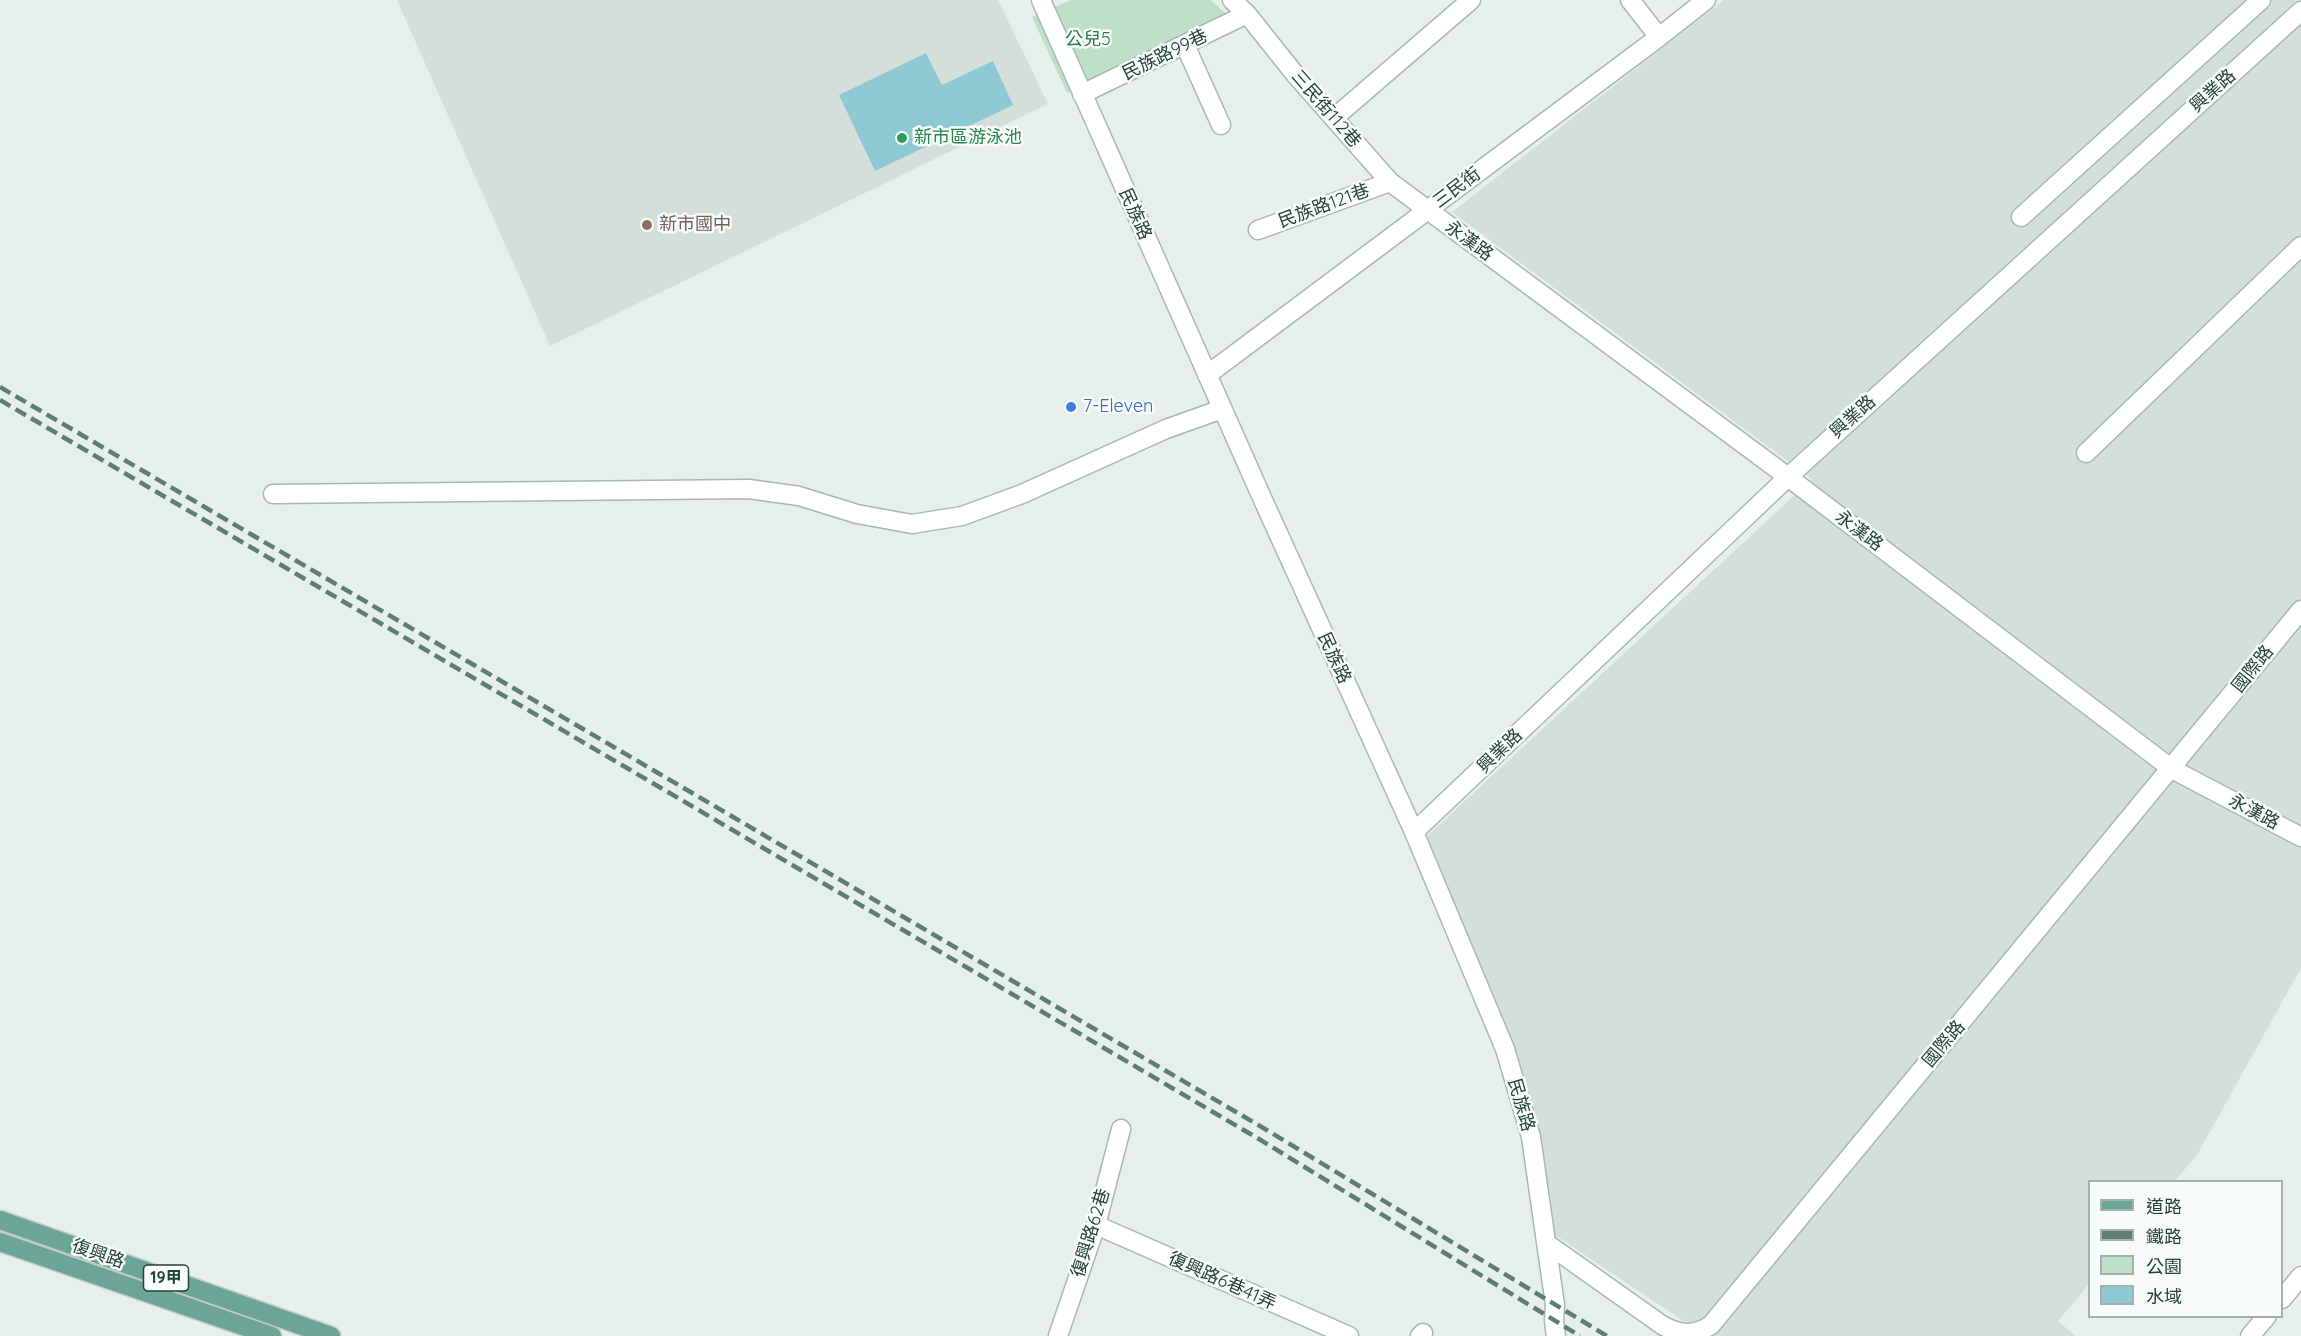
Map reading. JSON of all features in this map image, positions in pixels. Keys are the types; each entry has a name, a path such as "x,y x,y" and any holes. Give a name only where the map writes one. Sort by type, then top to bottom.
{"main road":[{"name":"復興路","path":"0,1220 325,1335"},
{"name":"復興路","path":"0,1242 272,1336"}],"street":[{"name":"三民街112巷","path":"1232,0 1247,14 1294,73 1390,182 1427,210"},
{"path":"1334,118 1471,0"},
{"path":"1630,0 1659,37"},
{"name":"三民街","path":"1207,375 1706,0"},
{"path":"2021,217 2261,0"},
{"name":"民族路","path":"1046,2 1082,94 1414,832 1505,1049 1531,1137 1555,1305 1556,1336"},
{"name":"興業路","path":"1414,832 1788,477 2301,11"},
{"name":"民族路99巷","path":"1082,94 1247,14"},
{"path":"1185,45 1221,125"},
{"name":"民族路121巷","path":"1258,230 1390,182"},
{"name":"永漢路","path":"1427,210 1788,477 2172,769 2301,837"},
{"path":"2086,453 2301,246"},
{"path":"273,494 750,489 799,496 857,514 912,524 962,516 1012,498 1166,429 1222,409"},
{"name":"國際路","path":"1546,1243 1662,1325 1686,1335 1703,1332 2172,769 2301,610"},
{"name":"復興路62巷","path":"1058,1336 1096,1225 1120,1129"},
{"name":"復興路6巷41弄","path":"1096,1225 1349,1336"},
{"path":"2283,1298 2301,1276"},
{"path":"2250,1336 2266,1318"}],"shaded area":[{"name":"新市國中","path":"397,0 998,0 1048,104 550,346"},
{"path":"1724,0 2301,0 2301,968 2197,1155 2176,1180 2088,1180 2088,1285 2058,1321 2076,1336 1706,1336 1555,1235 1540,1132 1425,838 1812,479 1452,212"}],"green space":[{"name":"公兒5","path":"1071,0 1211,0 1230,18 1067,93 1032,17"}],"water":[{"name":"新市區游泳池","path":"926,53 942,85 993,61 1013,105 875,171 839,95"}],"railway":[{"path":"0,387 1265,1129 1607,1336"},
{"path":"0,400 1259,1139 1580,1336"}],"place":[{"name":"新市區游泳池","path":"902,138"},
{"name":"新市國中","path":"647,225"},
{"name":"7-Eleven","path":"1071,407"}]}
